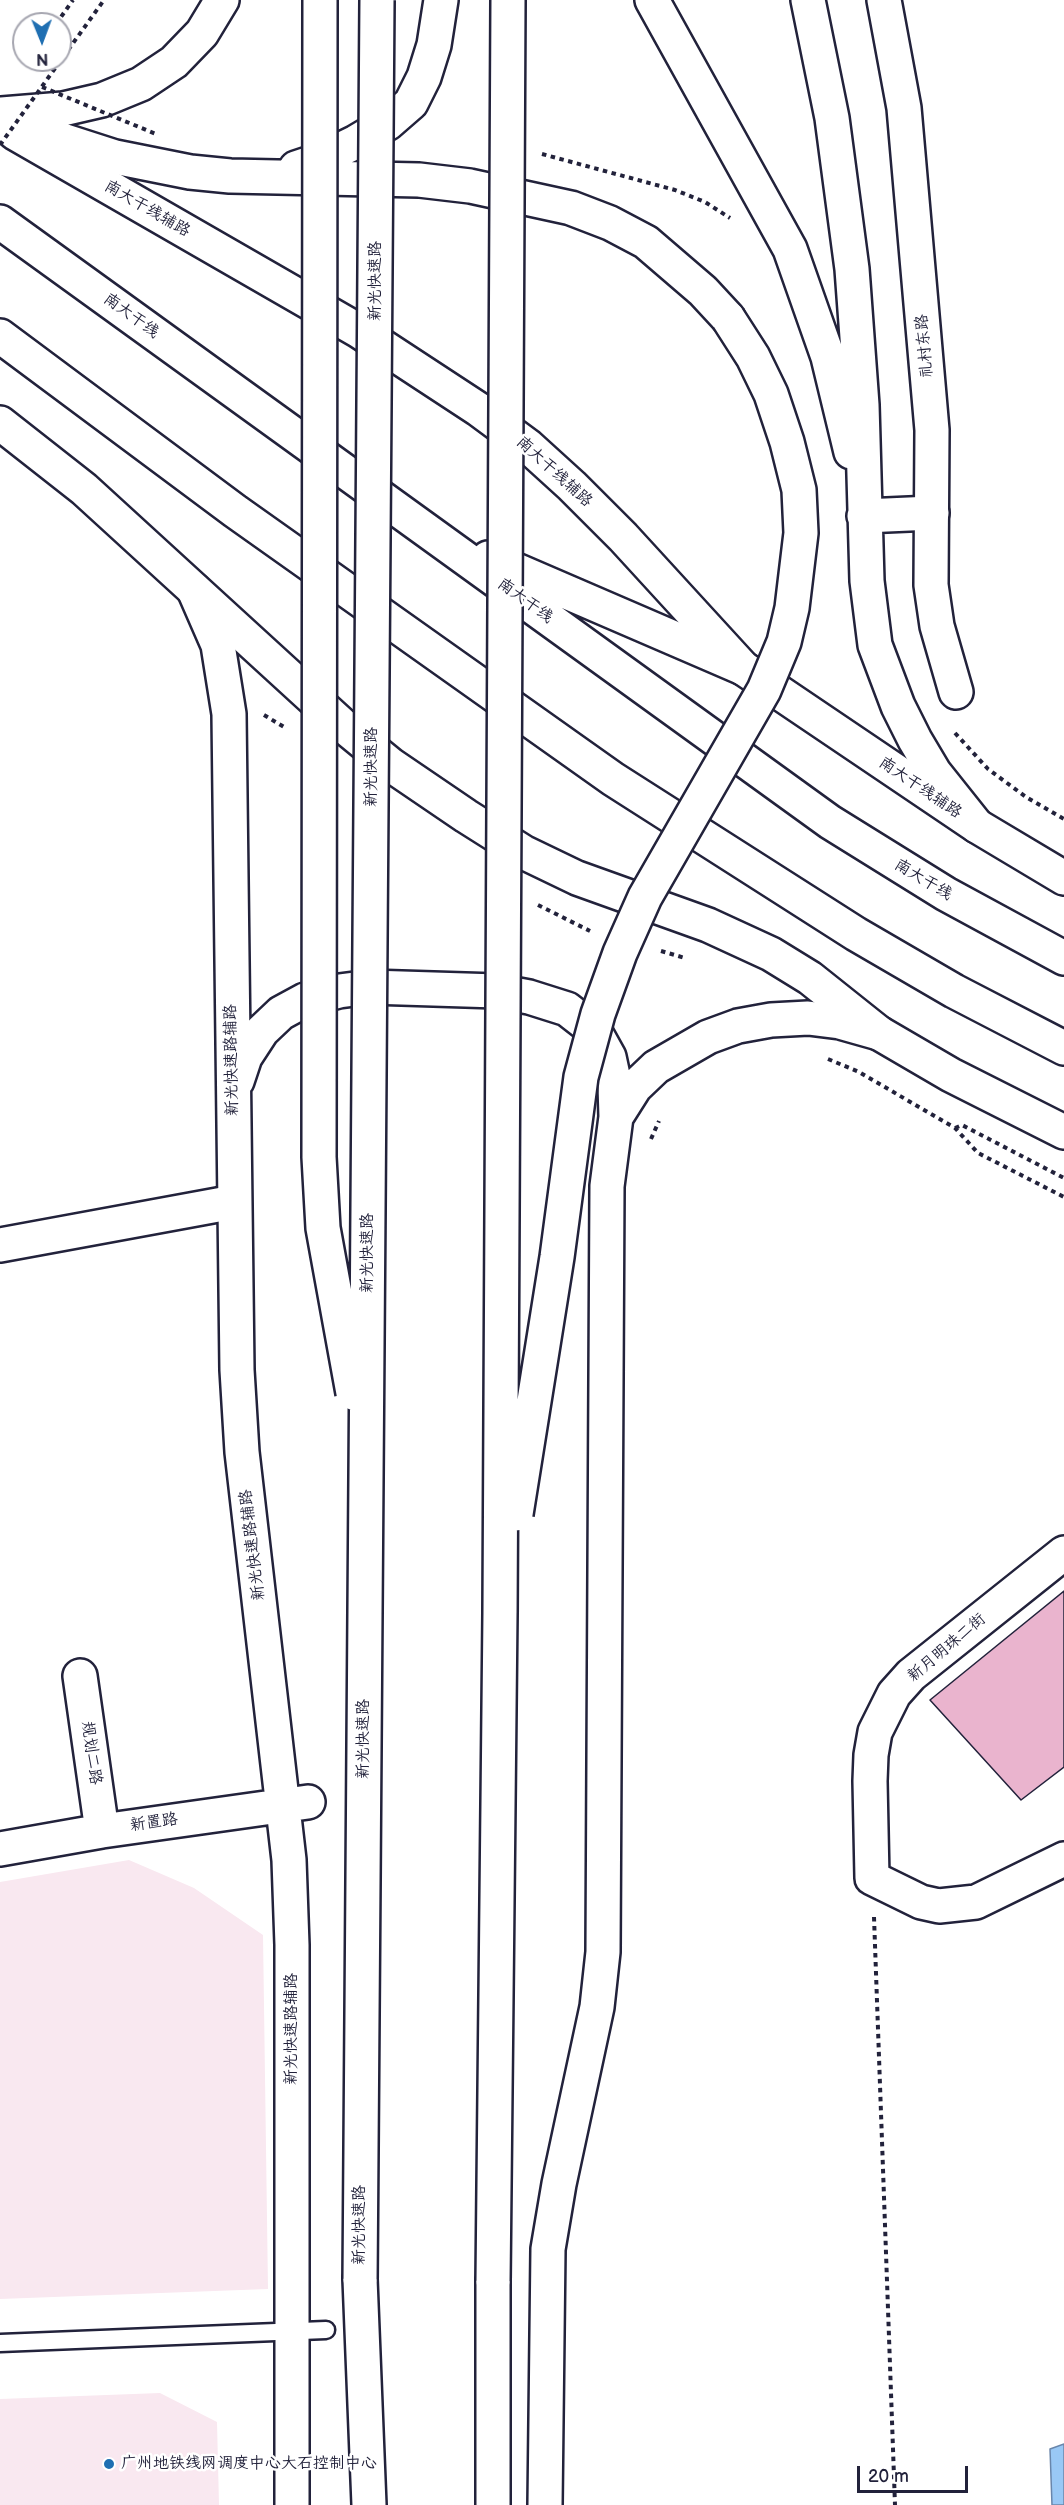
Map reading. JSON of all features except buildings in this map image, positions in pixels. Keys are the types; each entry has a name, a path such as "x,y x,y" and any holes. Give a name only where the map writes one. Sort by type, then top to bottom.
{"main road":[{"path":"0,114 63,109 102,100 141,84 174,62 202,33 222,0"},
{"path":"320,0 319,1157 323,1228 340,1330 366,1453"},
{"name":"新光快速路","path":"369,2505 360,2279 377,0"},
{"path":"266,177 317,161 356,142 388,123 411,103 424,76 434,45 441,0"},
{"path":"493,2505 492,2281 500,1613 508,0"},
{"path":"652,0 790,249 828,357 864,504"},
{"path":"808,0 832,118 852,269 862,405 870,619 884,673 897,706 933,772 977,826"},
{"name":"礼村东路","path":"884,0 904,108 932,430 933,605 956,692"},
{"path":"0,122 116,157 190,172 266,177 419,180 470,186 571,208 610,223 646,242 704,291 728,318 753,357 771,394 787,442 799,490 801,533 792,608 784,642 764,690 645,897 620,953 598,1014 581,1077 543,1356 500,1613"},
{"name":"南大干线辅路","path":"0,122 359,331 425,373 528,446 623,537 743,668 977,826 1064,878"},
{"name":"南大干线","path":"0,222 830,822 946,894 1064,958"},
{"path":"0,336 235,511 613,779 856,934 954,991 1064,1048"},
{"path":"0,423 84,489 350,731 391,765 466,816 523,852 577,878 719,929 771,954 810,978 879,1033 989,1095 1064,1132"},
{"path":"864,504 932,513"},
{"path":"433,534 743,668"},
{"name":"新光快速路辅路","path":"194,590 218,645 229,714 232,1096 242,1452 281,1781 290,1892 292,1945 292,2505"},
{"path":"232,1096 245,1057 262,1031 281,1013 305,1000 339,991 370,987 497,991 529,997 567,1009 594,1030 609,1056 615,1085 616,1118 609,1153 607,1186 603,1952 597,2007 559,2184 548,2249 545,2505"},
{"path":"616,1118 635,1087 656,1067 708,1037 738,1026 771,1020 808,1018 840,1022 879,1033"},
{"path":"0,1245 234,1202"},
{"name":"新月明珠二街","path":"872,1878 871,1755 875,1732 884,1710 911,1675 1064,1553"},
{"name":"规划二路","path":"80,1676 102,1831"},
{"name":"新置路","path":"0,1849 102,1831 308,1802"},
{"path":"872,1878 921,1902 939,1906 957,1905 995,1895 1064,1859"}],"lane":[{"path":"0,2343 326,2330"}],"path":[{"path":"0,146 104,0"},
{"path":"42,87 156,134"},
{"path":"821,1058 839,1062 859,1072 955,1128 978,1152 1064,1197"},
{"path":"650,1143 661,1114"},
{"path":"955,1128 962,1125 1064,1178"},
{"path":"872,1878 895,2505"}],"shaded area":[{"path":"129,1860 194,1888 263,1935 268,2289 0,2299 0,1882"},
{"name":"广州地铁线网调度中心大石控制中心","path":"160,2393 217,2422 219,2505 0,2505 0,2399"}],"water":[{"path":"1064,2444 1064,2505 1052,2505 1050,2449"}],"place":[{"name":"广州地铁线网调度中心大石控制中心","path":"109,2464"}]}
